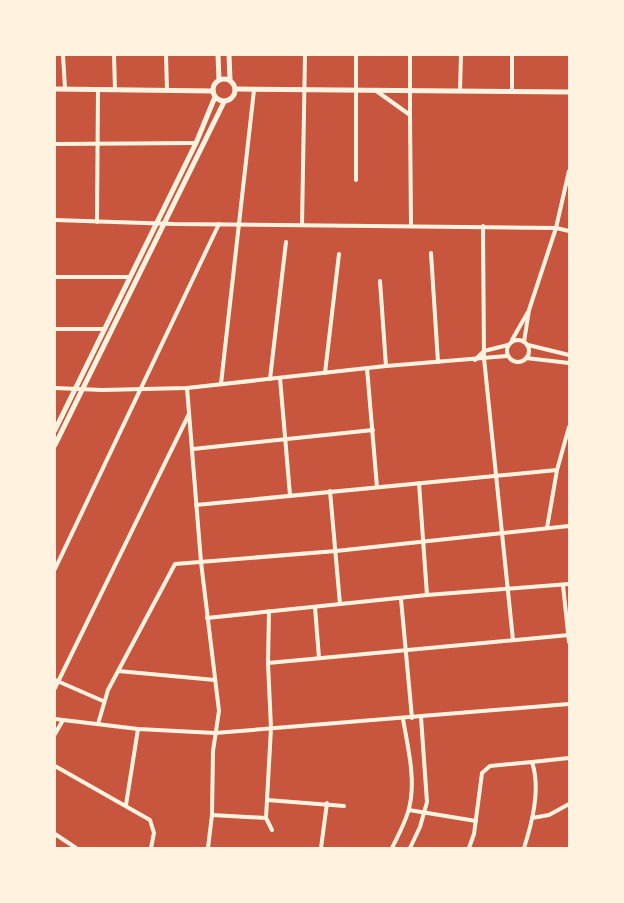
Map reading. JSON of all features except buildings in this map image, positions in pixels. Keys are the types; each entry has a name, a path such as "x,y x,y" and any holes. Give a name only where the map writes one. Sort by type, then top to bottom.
{"street":[{"path":"63,55 65,88"},
{"path":"114,55 116,90"},
{"path":"166,55 167,90"},
{"path":"218,55 219,80"},
{"path":"55,445 224,102 233,97 235,90 230,80 229,55"},
{"path":"302,226 305,55"},
{"path":"356,55 356,180"},
{"path":"410,55 411,226"},
{"path":"460,90 461,55"},
{"path":"512,55 512,90"},
{"path":"55,430 196,143 214,94 214,84 219,80 230,80"},
{"path":"55,89 167,90 214,94 224,102"},
{"path":"97,222 98,89"},
{"path":"235,90 512,90 569,92"},
{"path":"221,384 254,90"},
{"path":"375,90 410,115"},
{"path":"55,144 196,143"},
{"path":"526,358 529,351 526,343 530,310 556,228 569,171"},
{"path":"55,220 302,226 482,226 556,228 569,232"},
{"path":"55,568 219,224"},
{"path":"482,226 484,358 513,640"},
{"path":"270,379 286,242"},
{"path":"431,253 438,362"},
{"path":"325,373 339,254"},
{"path":"55,277 130,277"},
{"path":"380,281 386,366"},
{"path":"508,356 509,344 530,310"},
{"path":"55,329 104,329"},
{"path":"475,360 484,351 517,340 569,355"},
{"path":"55,388 140,390 187,388 386,366 508,356 516,362 526,358 569,363"},
{"path":"367,368 377,487"},
{"path":"280,378 290,495"},
{"path":"187,388 194,450 201,562 219,711 215,733 212,816 208,848"},
{"path":"55,688 189,414"},
{"path":"548,528 557,470 569,427"},
{"path":"194,450 373,430"},
{"path":"196,505 557,470"},
{"path":"419,483 426,595"},
{"path":"330,491 340,604"},
{"path":"98,724 103,700 175,564 336,551 569,526"},
{"path":"207,618 426,595 569,584"},
{"path":"563,585 569,642"},
{"path":"400,599 412,718"},
{"path":"315,607 319,658"},
{"path":"269,611 268,663 271,728 266,818 272,830"},
{"path":"268,663 568,635"},
{"path":"118,671 215,680"},
{"path":"57,681 103,700"},
{"path":"55,719 138,729 215,733 569,704"},
{"path":"410,848 426,802 421,717"},
{"path":"392,848 409,810 411,774 404,719"},
{"path":"55,734 63,720"},
{"path":"126,805 138,729"},
{"path":"469,848 476,821 482,773 490,766 569,758"},
{"path":"524,848 532,818 535,772 532,762"},
{"path":"55,766 150,820 154,833 151,848"},
{"path":"267,800 327,803 344,806"},
{"path":"321,848 327,803"},
{"path":"532,818 550,815 569,804"},
{"path":"409,810 476,821"},
{"path":"212,816 266,818"},
{"path":"55,834 76,848"}]}
